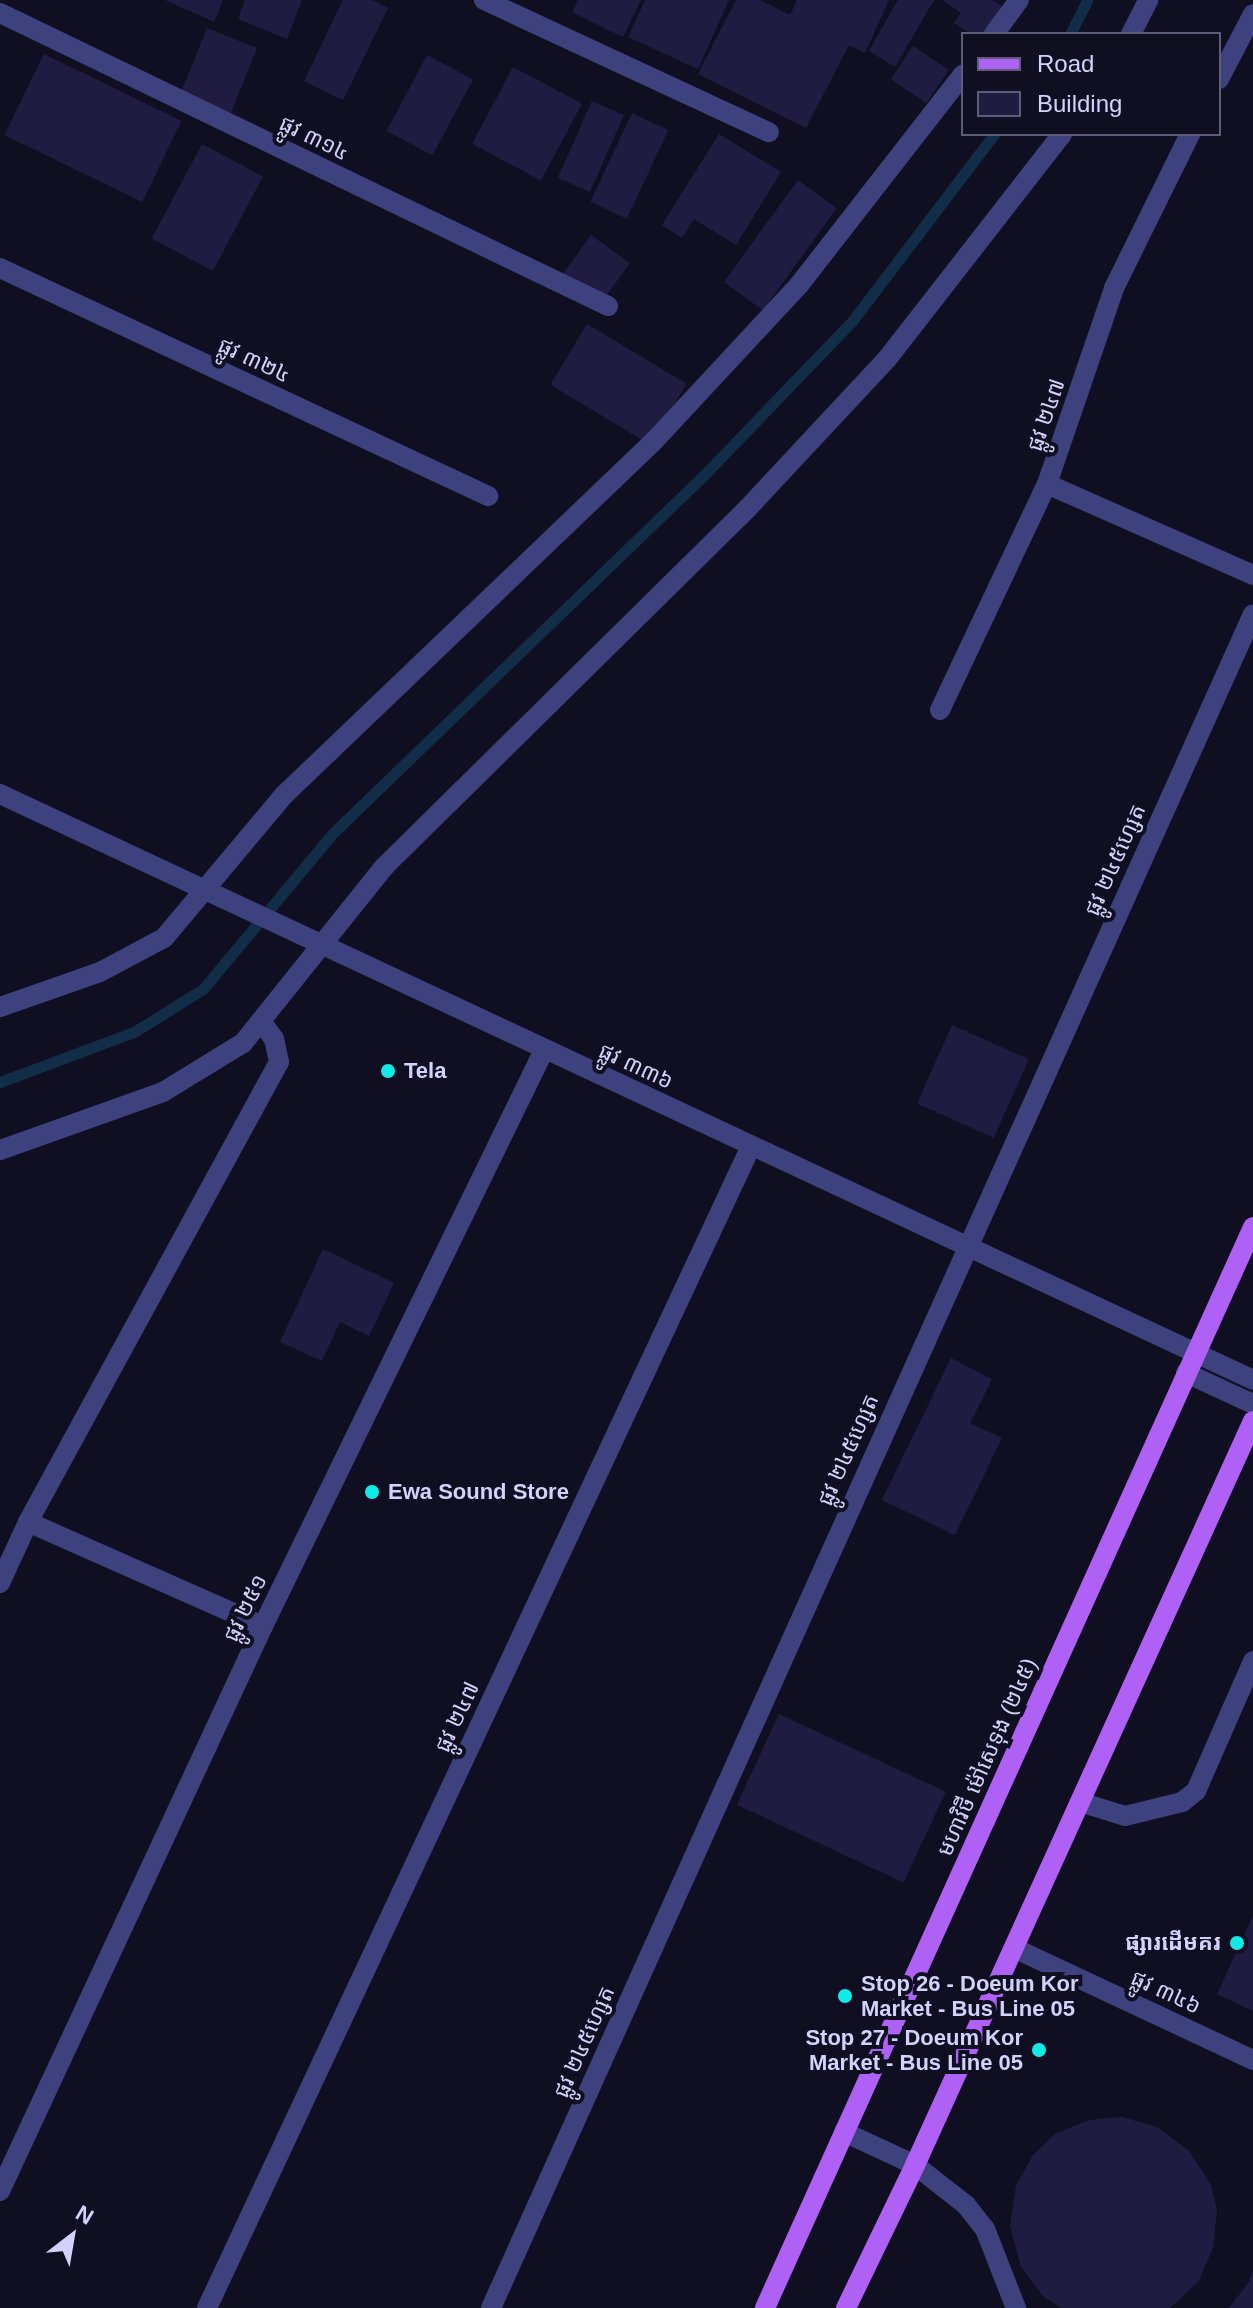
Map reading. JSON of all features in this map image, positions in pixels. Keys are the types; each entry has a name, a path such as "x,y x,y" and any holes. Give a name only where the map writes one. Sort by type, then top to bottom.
{"main road":[{"name":"មហាវិថី ម៉ៅសេទុង (២៤៥)","path":"765,2308 1253,1227"},
{"path":"846,2308 915,2165 1253,1421"}],"street":[{"path":"484,0 769,132"},
{"path":"995,32 1019,0"},
{"path":"1132,32 1148,0"},
{"name":"ផ្លូវ ៣១៤","path":"0,13 608,306"},
{"path":"1221,75 1253,14"},
{"path":"0,1007 100,972 164,938 284,795 654,441 799,285 961,77"},
{"path":"0,1150 163,1092 243,1043 316,944 384,867 747,509 887,359 1060,136"},
{"name":"ផ្លូវ ២៤៧","path":"940,710 1047,484 1114,288 1189,136"},
{"name":"ផ្លូវ ៣២៤","path":"0,268 488,496"},
{"path":"1047,484 1253,575"},
{"name":"ផ្លូវ ២៤៥ហ្សេត","path":"491,2308 966,1246 1253,614"},
{"name":"ផ្លូវ ៣៣៦","path":"0,794 1253,1380"},
{"path":"0,1583 28,1522 279,1062 274,1039 261,1021"},
{"name":"ផ្លូវ ២៥១","path":"0,2191 263,1626 544,1050"},
{"name":"ផ្លូវ ២៤៧","path":"207,2308 751,1146"},
{"path":"1186,1373 1253,1404"},
{"path":"28,1522 263,1626"},
{"path":"1080,1802 1125,1816 1182,1802 1196,1791 1253,1661"},
{"name":"ផ្លូវ ៣៤៦","path":"1014,1948 1253,2060"},
{"path":"844,2132 915,2165 966,2205 985,2229 1016,2308"}],"building":[{"path":"165,0 223,0 214,22"},
{"path":"245,0 302,0 287,39 238,19"},
{"path":"343,0 372,0 388,8 343,100 304,81"},
{"path":"578,0 641,0 623,37 572,12"},
{"path":"645,0 729,0 698,69 628,37"},
{"path":"736,0 760,0 790,15 797,0 889,0 865,53 849,45 806,128 698,74"},
{"path":"898,0 934,0 895,67 869,51"},
{"path":"942,0 992,0 1005,8 989,32 968,32 954,23 961,13"},
{"path":"207,28 257,48 230,114 180,94"},
{"path":"913,46 949,70 926,103 891,79"},
{"path":"44,54 182,121 142,202 5,135"},
{"path":"427,55 473,79 433,155 387,131"},
{"path":"513,67 582,104 541,180 472,144"},
{"path":"592,101 624,115 590,192 558,178"},
{"path":"632,113 668,130 627,219 591,202"},
{"path":"719,134 781,172 736,245 694,219 682,238 662,225"},
{"path":"202,144 263,176 213,271 152,238"},
{"path":"798,180 837,208 763,310 724,282"},
{"path":"591,235 630,263 602,302 563,274"},
{"path":"587,324 686,384 650,445 550,385"},
{"path":"952,1025 1029,1059 994,1138 917,1104"},
{"path":"323,1249 394,1283 369,1336 340,1322 322,1361 280,1342"},
{"path":"951,1358 992,1379 970,1423 1002,1438 955,1535 882,1500"},
{"path":"779,1714 946,1792 903,1882 737,1805"},
{"path":"1253,1916 1253,2011 1217,1994"},
{"path":"1122,2117 1157,2127 1189,2151 1211,2185 1217,2211 1213,2248 1198,2282 1170,2308 1061,2308 1043,2296 1021,2267 1010,2226 1016,2186 1033,2155 1055,2134 1089,2120"},
{"path":"1253,2271 1253,2308 1229,2308 1249,2282"}],"waterway":[{"path":"1071,32 1087,0"},
{"path":"0,1082 134,1032 203,989 334,832 705,474 853,320 992,136"}],"place":[{"name":"Tela","path":"388,1071"},
{"name":"Ewa Sound Store","path":"372,1492"},
{"name":"ផ្សារដើមគរ","path":"1237,1943"},
{"name":"Stop 26 - Doeum Kor Market - Bus Line 05","path":"845,1996"},
{"name":"Stop 27 - Doeum Kor Market - Bus Line 05","path":"1039,2050"}]}
